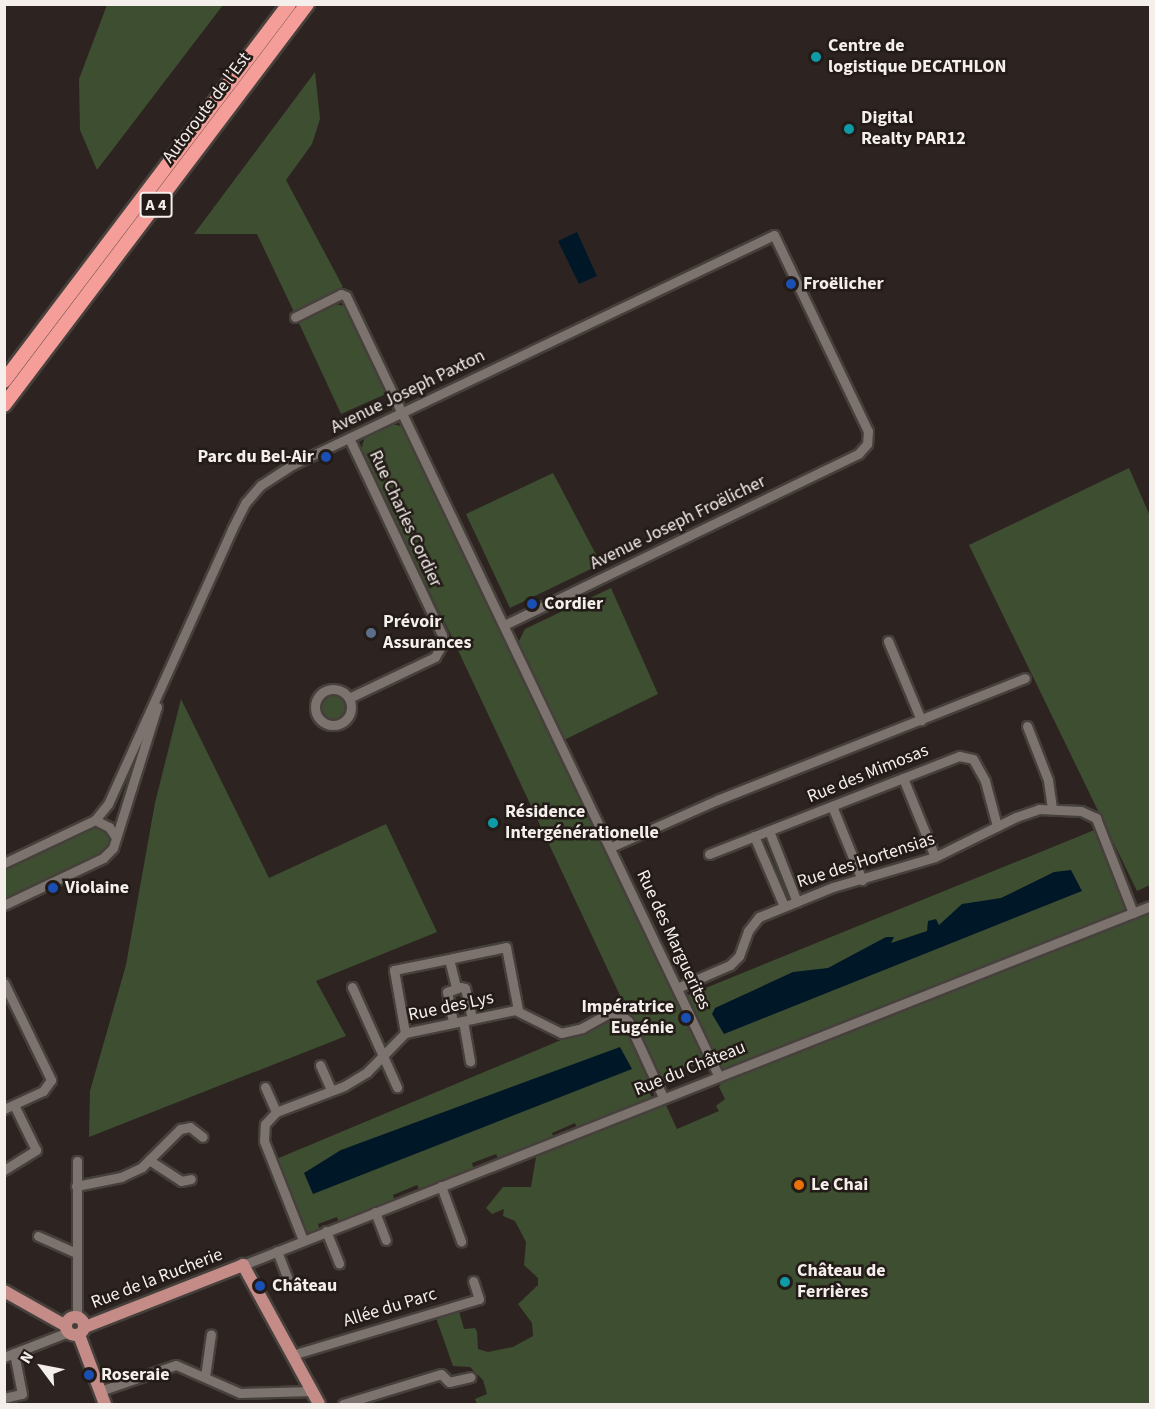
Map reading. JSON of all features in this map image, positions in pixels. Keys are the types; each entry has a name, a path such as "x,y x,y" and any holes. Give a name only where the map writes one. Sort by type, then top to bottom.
{"highway":[{"name":"Autoroute de l’Est","path":"4,381 289,4"},
{"name":"Autoroute de l’Est","path":"4,405 307,4"}],"main road":[{"name":"Rue de la Rucherie","path":"75,1327 243,1264"},
{"path":"243,1264 319,1404"},
{"path":"4,1291 51,1318 75,1327 105,1404"}],"street":[{"name":"Avenue Joseph Paxton","path":"4,864 95,820 108,804 246,502 283,470 774,235"},
{"name":"Avenue Joseph Froëlicher","path":"504,625 858,454 867,444 868,431 774,235"},
{"path":"295,317 341,294 346,296 504,625"},
{"name":"Rue Charles Cordier","path":"349,438 442,635 442,643 435,657 349,699"},
{"name":"Rue des Marguerites","path":"504,625 717,1075"},
{"path":"888,641 921,720"},
{"path":"611,847 717,800 1025,678"},
{"name":"Avenue Joseph Paxton","path":"4,905 103,858 113,848 162,688"},
{"path":"1027,726 1048,780 1052,809"},
{"name":"Rue des Mimosas","path":"709,854 959,756 970,757 985,781 997,826"},
{"path":"903,778 935,857"},
{"path":"832,806 862,880"},
{"name":"Rue des Hortensias","path":"677,988 729,965 739,956 752,924 784,906 935,857 1024,814 1052,809 1081,811 1096,818 1133,913"},
{"path":"95,820 109,827 115,836"},
{"path":"768,831 796,902"},
{"path":"754,836 784,906"},
{"name":"Rue du Château","path":"243,1264 1150,906"},
{"path":"405,1033 394,970 506,947 518,1010"},
{"path":"449,959 456,988"},
{"path":"4,983 50,1075 50,1084 4,1109"},
{"path":"352,987 382,1060 397,1087"},
{"path":"463,1021 447,992 456,988 465,988 463,1021 471,1061"},
{"name":"Rue des Lys","path":"276,1112 331,1090 382,1060 405,1033 518,1010 561,1033 582,1028 605,1010 621,1015 628,1021 663,1097"},
{"path":"320,1065 331,1090"},
{"path":"265,1087 276,1112 265,1124 264,1141 303,1240"},
{"path":"4,1170 36,1150 14,1105"},
{"path":"76,1186 121,1177 149,1160 180,1129 190,1127 203,1137"},
{"path":"149,1160 182,1181 191,1179"},
{"path":"4,1357 75,1327 74,1252 77,1161"},
{"path":"441,1186 461,1241"},
{"path":"375,1212 386,1240"},
{"path":"326,1231 339,1263"},
{"path":"38,1236 74,1252"},
{"path":"277,1251 289,1282"},
{"name":"Allée du Parc","path":"292,1355 479,1299 473,1281"},
{"path":"50,1339 55,1325 51,1318"},
{"path":"205,1377 211,1334"},
{"path":"4,1398 22,1394 14,1353"},
{"path":"100,1391 176,1365 240,1393 312,1391"},
{"path":"343,1404 441,1374 449,1382 470,1377"},
{"path":"240,1393 240,1404"}],"green space":[{"path":"107,5 223,5 97,170 80,130 79,79"},
{"path":"315,72 320,119 312,144 286,180 343,287 294,312 257,234 194,234"},
{"path":"335,304 344,306 388,393 341,414 298,321"},
{"path":"391,424 401,426 409,433 709,1066 700,1070 694,1066 681,1067 673,1081 662,1085 449,631 360,453 365,437"},
{"path":"1129,468 1150,516 1150,885 1137,891 969,545"},
{"path":"553,473 601,564 510,608 466,514"},
{"path":"611,588 658,694 564,740 518,643 525,629"},
{"path":"332,693 341,697 345,706 341,715 332,719 323,715 319,706 323,697"},
{"path":"181,699 269,878 386,824 437,932 316,981 346,1036 89,1137 90,1091 126,965 155,803"},
{"path":"97,825 111,835 106,852 5,900 5,868"},
{"path":"1097,829 1129,921 1150,911 1150,1404 477,1404 475,1399 487,1394 483,1380 470,1367 453,1366 435,1315 458,1308 464,1329 475,1328 478,1349 488,1352 513,1347 533,1336 532,1323 518,1304 538,1285 538,1278 524,1265 526,1242 515,1221 503,1216 504,1209 492,1214 486,1208 503,1187 531,1187 537,1151 664,1101 677,1129 719,1111 716,1106 725,1099 719,1087 723,1081 720,1070 686,996"},
{"path":"616,1017 622,1018 655,1086 648,1089 652,1098 578,1130 575,1123 552,1133 554,1139 499,1160 496,1154 472,1163 474,1170 420,1191 417,1185 393,1195 395,1201 339,1223 337,1217 318,1224 320,1231 305,1233 274,1160"}],"water":[{"path":"577,232 597,276 579,284 558,241"},
{"path":"1071,870 1082,891 724,1034 712,1014 715,1008 793,972 828,968 886,937 894,937 891,943 927,931 928,921 936,919 939,925 962,904 1001,898 1054,872"},
{"path":"620,1047 632,1069 313,1194 304,1173 341,1150"}],"place":[{"name":"Centre de logistique DECATHLON","path":"816,57"},
{"name":"Digital Realty PAR12","path":"849,129"},
{"name":"Froëlicher","path":"791,284"},
{"name":"Parc du Bel-Air","path":"326,457"},
{"name":"Cordier","path":"532,604"},
{"name":"Prévoir Assurances","path":"371,633"},
{"name":"Résidence Intergénérationelle","path":"493,823"},
{"name":"Violaine","path":"53,888"},
{"name":"Impératrice Eugénie","path":"686,1018"},
{"name":"Le Chai","path":"799,1185"},
{"name":"Château de Ferrières","path":"785,1282"},
{"name":"Château","path":"260,1286"},
{"name":"Roseraie","path":"89,1375"}]}
